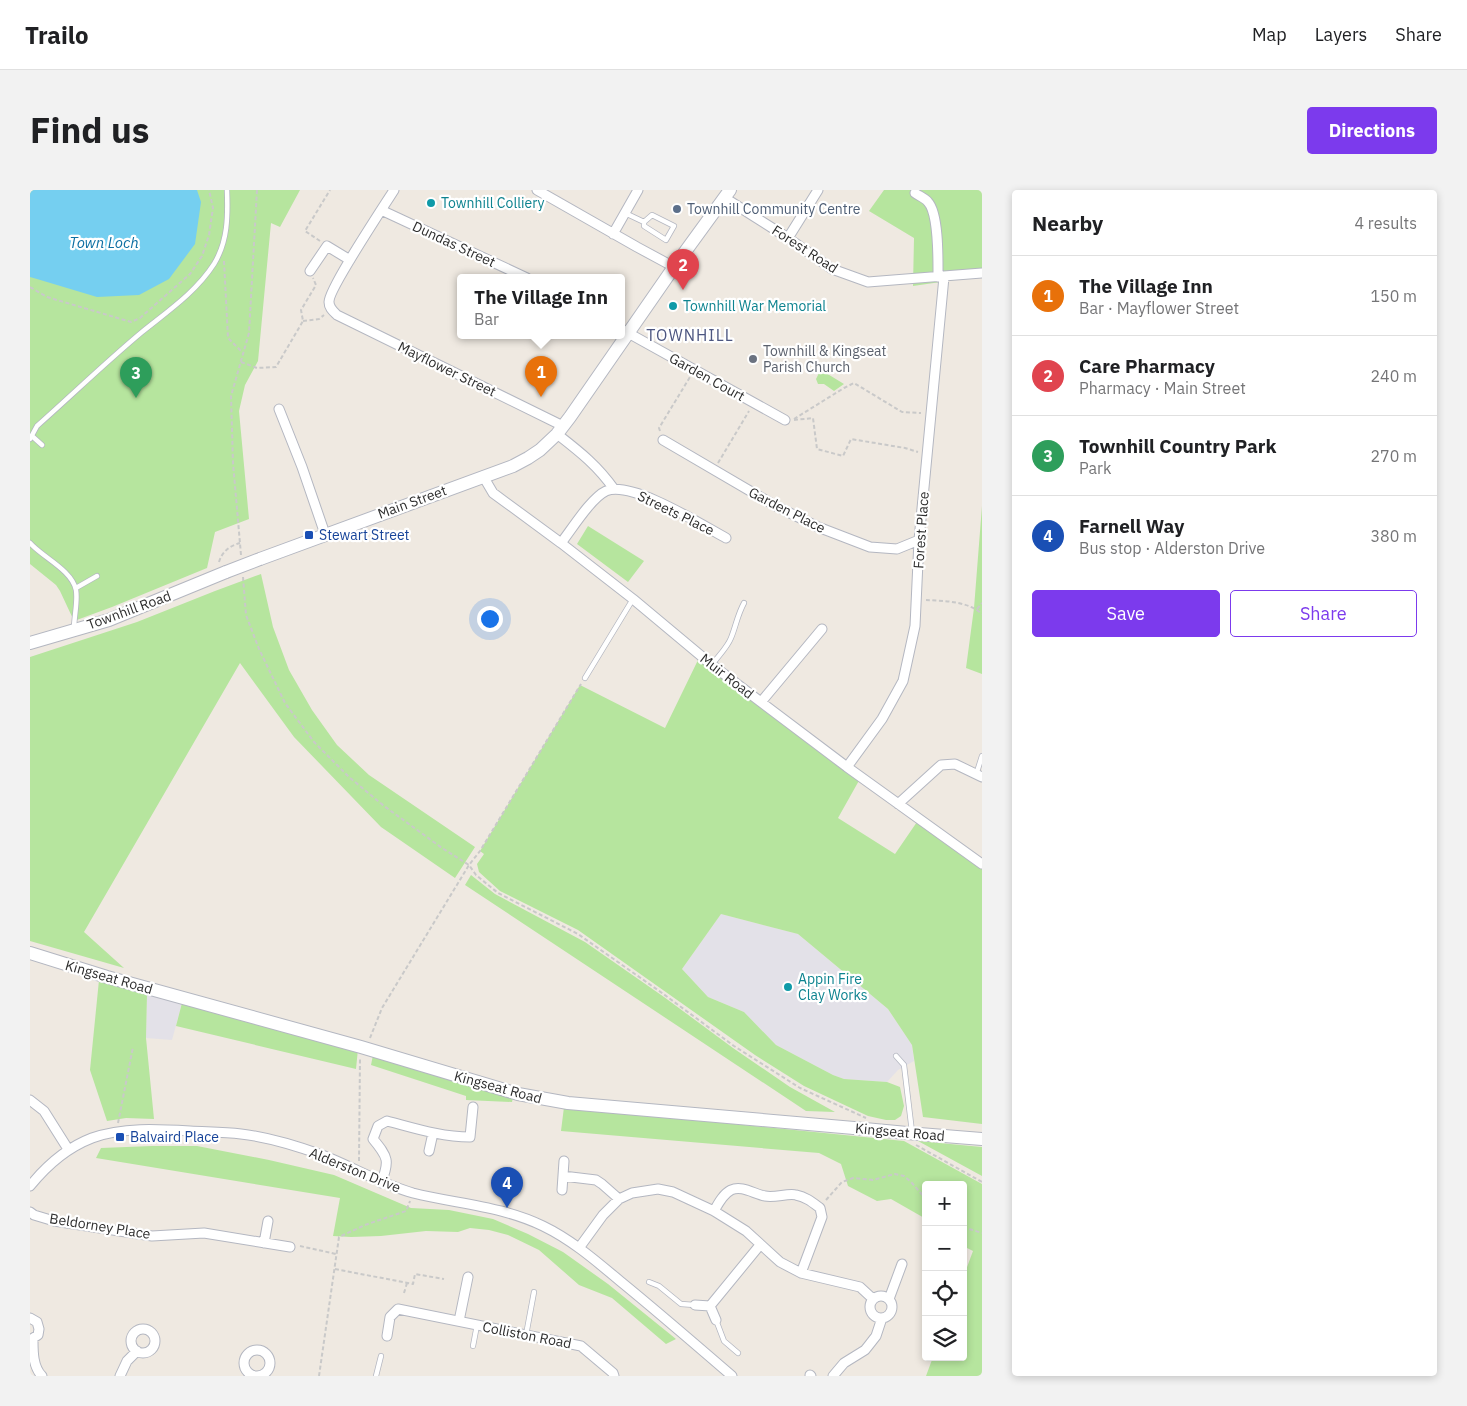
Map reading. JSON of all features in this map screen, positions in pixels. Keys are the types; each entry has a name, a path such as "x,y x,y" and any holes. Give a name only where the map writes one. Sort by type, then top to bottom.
{"street":[{"path":"332,310 329,303 330,296 394,190"},
{"path":"537,190 674,267"},
{"path":"613,234 638,190"},
{"path":"788,238 818,190"},
{"name":"Forest Place","path":"847,767 882,719 903,681 915,626 919,540 941,277 933,209 928,201 915,193"},
{"name":"Forest Road","path":"728,194 832,269 868,282 982,273"},
{"name":"Main Street","path":"625,330 728,194"},
{"name":"Dundas Street","path":"381,210 517,274"},
{"path":"310,271 327,246 350,260"},
{"name":"Mayflower Street","path":"332,310 337,315 560,430"},
{"name":"Garden Court","path":"625,332 785,420"},
{"name":"Main Street","path":"260,559 513,466 528,458 540,450 560,430 583,400 619,339"},
{"path":"280,409 325,534"},
{"path":"560,430 597,467 614,489 607,490 595,500 561,543"},
{"name":"Garden Place","path":"663,440 791,514 818,527 870,547 897,549 919,540"},
{"name":"Muir Road","path":"482,476 493,493 633,599 712,665 847,767 982,864"},
{"name":"Streets Place","path":"614,489 624,489 649,498 726,538"},
{"name":"Townhill Road","path":"30,643 109,620 222,569 260,559"},
{"path":"761,702 822,629"},
{"path":"898,804 941,765 955,764 979,776"},
{"name":"Kingseat Road","path":"30,954 536,1098 568,1103 854,1128 912,1138 982,1139"},
{"path":"30,1100 44,1111 68,1149"},
{"path":"381,1183 387,1168 385,1154 374,1139 378,1126 387,1121 453,1137 470,1137 473,1107"},
{"name":"Alderston Drive","path":"30,1186 42,1171 68,1149 92,1138 117,1131 137,1129 242,1134 282,1143 322,1155 381,1183 413,1193 495,1209 543,1226 579,1248 732,1376"},
{"path":"428,1151 433,1133"},
{"path":"562,1190 564,1161"},
{"path":"563,1176 596,1180 619,1199"},
{"path":"714,1211 726,1193 738,1188 766,1196 780,1197 793,1194 808,1199 820,1208 822,1217 801,1273"},
{"path":"579,1248 603,1215 619,1199 638,1192 658,1189 672,1192 714,1211 746,1231 780,1262 801,1273 860,1287 873,1299"},
{"name":"Beldorney Place","path":"30,1212 54,1221 152,1236 204,1233 290,1247"},
{"path":"264,1243 268,1221"},
{"path":"710,1306 760,1245"},
{"path":"889,1299 902,1264"},
{"path":"459,1321 468,1277"},
{"path":"879,1296 889,1299 892,1305 889,1315 882,1318 875,1317 871,1312 870,1305 873,1299 879,1296"},
{"path":"695,1305 710,1306"},
{"path":"710,1306 716,1320"},
{"name":"Colliston Road","path":"387,1336 390,1317 398,1310 581,1346 613,1373 614,1376"},
{"path":"30,1318 37,1322 39,1329 38,1335 31,1340 33,1354 42,1376"},
{"path":"833,1376 844,1363 865,1350 876,1336 882,1318"},
{"path":"120,1376 127,1361 137,1352"}],"lane":[{"path":"42,446 31,438 37,426 141,333 176,306 198,284 214,264 223,245 228,221 227,190"},
{"path":"625,213 644,222 644,226 666,240 674,226 652,215 644,222"},
{"path":"30,543 57,564 76,588 74,630"},
{"path":"76,588 98,576"},
{"path":"585,678 633,599"},
{"path":"712,665 731,639 744,603"},
{"path":"979,776 982,756"},
{"path":"896,1056 904,1066 912,1138"},
{"path":"649,1282 659,1286 681,1304 695,1305"},
{"path":"526,1335 534,1292"},
{"path":"716,1320 724,1341 738,1353"},
{"path":"473,1346 477,1325"},
{"path":"376,1376 381,1356"}],"path":[{"path":"30,287 47,297 131,322 140,318 190,274 202,256 209,235 214,208 209,190"},
{"path":"241,561 233,463 231,396 249,333 257,190"},
{"path":"327,246 305,231 330,190"},
{"path":"223,245 228,338 243,353"},
{"path":"241,362 257,368 276,367 303,321 301,310 316,285 310,271"},
{"path":"303,321 319,319 332,310"},
{"path":"663,440 659,428 694,370"},
{"path":"927,455 906,448 852,439 843,456 817,449 813,418 791,420 854,383 902,412 931,414"},
{"path":"714,470 754,403"},
{"path":"222,569 221,556 232,545 240,543"},
{"path":"242,570 246,615 259,649 285,703 314,742 349,777 384,806 469,865 476,876 498,893 578,934 734,1046 800,1088 866,1118"},
{"path":"916,600 950,601 977,609 982,614"},
{"path":"977,609 982,603"},
{"path":"370,1037 382,1008 585,678"},
{"path":"117,1131 133,1047"},
{"path":"359,1164 361,1047"},
{"path":"912,1138 982,1182"},
{"path":"820,1208 828,1196 842,1182 853,1178 873,1180 895,1174 904,1176 922,1194"},
{"path":"320,1376 339,1237 365,1225 406,1211 413,1193"},
{"path":"967,1227 982,1233"},
{"path":"290,1247 292,1245 336,1254"},
{"path":"335,1269 413,1284 415,1274 444,1279"},
{"path":"404,1293 407,1283"}],"shaded area":[{"path":"721,914 798,934 888,1009 912,1045 914,1061 898,1070 887,1082 844,1079 776,1045 744,1012 708,997 682,969"},
{"path":"147,994 182,1003 172,1040 146,1038"}],"green space":[{"path":"30,190 300,190 280,227 271,223 258,361 245,385 239,411 249,519 215,532 207,568 74,621 56,585 30,564"},
{"path":"884,190 982,190 982,276 913,286 914,238 869,211"},
{"path":"819,373 826,373 844,384 834,391 824,384 818,384 816,379"},
{"path":"982,506 982,674 966,668 974,608"},
{"path":"588,526 644,561 628,582 577,544"},
{"path":"261,574 273,627 289,670 312,710 337,745 369,775 475,847 455,878 381,827 294,737 240,663 84,932 124,968 30,941 30,657 137,622"},
{"path":"698,660 861,777 838,818 895,854 919,819 982,864 982,1124 923,1117 912,1045 888,1009 798,934 721,914 682,969 708,997 744,1012 776,1045 844,1079 887,1082 900,1087 904,1106 901,1116 895,1120 868,1116 804,1086 755,1055 578,930 500,891 479,872 477,864 484,854 480,851 580,685 665,728"},
{"path":"471,875 495,894 585,942 790,1087 835,1112 806,1111 465,885"},
{"path":"99,980 147,994 146,1038 154,1119 126,1118 107,1121 90,1070"},
{"path":"182,1003 358,1049 356,1069 176,1026"},
{"path":"373,1055 513,1097 512,1102 466,1100 466,1096 371,1065"},
{"path":"564,1107 904,1141 982,1184 982,1376 926,1376 932,1361 967,1361 967,1267 973,1251 967,1248 967,1181 922,1181 922,1217 891,1199 877,1201 848,1186 841,1164 819,1153 561,1131"},
{"path":"918,1141 982,1147 982,1176"},
{"path":"197,1146 269,1160 334,1175 411,1208 449,1210 493,1219 563,1252 608,1284 676,1339 666,1344 612,1298 579,1285 539,1250 508,1235 470,1228 458,1232 426,1231 381,1236 333,1236 340,1198 96,1158 101,1148"}],"water":[{"name":"Town Loch","path":"30,190 197,190 201,202 195,244 169,279 139,295 97,297 30,277"}],"place":[{"name":"Townhill Colliery","path":"431,203"},
{"name":"Townhill Community Centre","path":"677,209"},
{"name":"Care Pharmacy","path":"683,290"},
{"name":"Townhill War Memorial","path":"673,306"},
{"name":"Townhill & Kingseat Parish Church","path":"753,359"},
{"name":"The Village Inn","path":"541,397"},
{"name":"Townhill Country Park","path":"136,398"},
{"name":"Stewart Street","path":"309,535"},
{"name":"Appin Fire Clay Works","path":"788,987"},
{"name":"Balvaird Place","path":"120,1137"},
{"name":"Farnell Way","path":"507,1208"}],"district":[{"name":"TOWNHILL","path":"690,335"}]}
